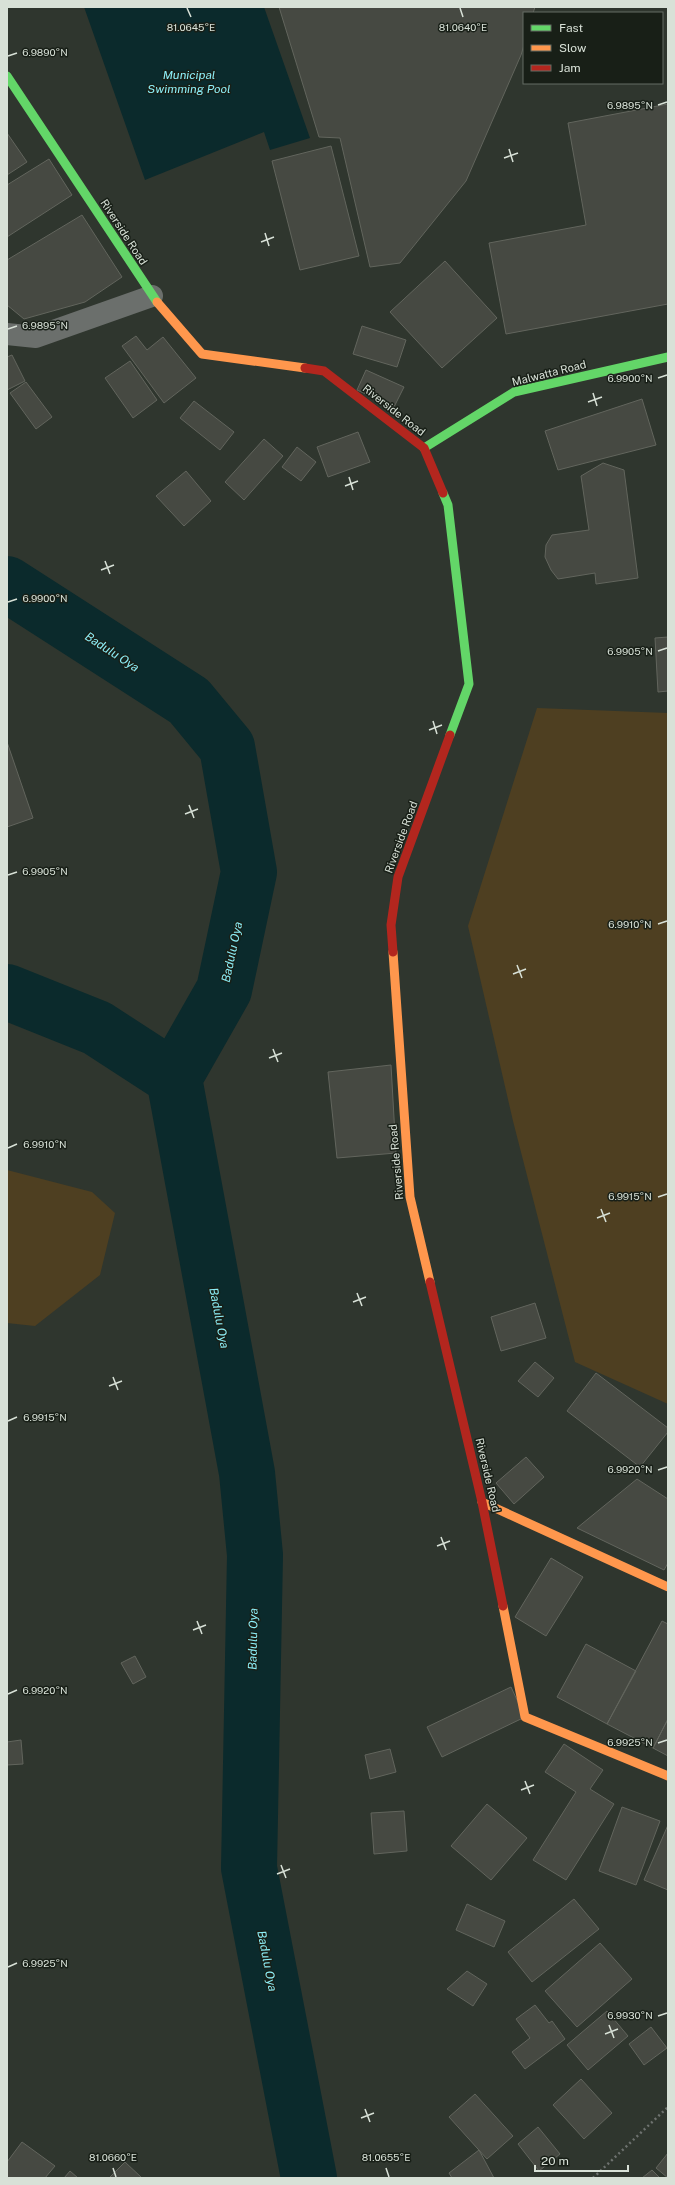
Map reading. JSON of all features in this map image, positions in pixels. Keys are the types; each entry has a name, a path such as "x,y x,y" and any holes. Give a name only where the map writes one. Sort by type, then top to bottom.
{"street":[{"name":"Riverside Road","path":"7,76 152,296 202,354 324,371 424,448 448,505 469,684 398,877 391,925 410,1197 482,1502 526,1717 668,1776"},
{"path":"7,334 36,337 152,296"},
{"name":"Malwatta Road","path":"424,448 514,392 668,357"},
{"path":"482,1502 668,1587"}],"path":[{"path":"593,2178 668,2107"}],"shaded area":[{"path":"537,708 668,713 668,1404 575,1362 513,1121 468,926"},
{"path":"7,1170 92,1192 115,1213 100,1275 35,1326 7,1323"}],"water":[{"name":"Municipal Swimming Pool","path":"84,7 264,7 310,138 270,150 264,132 145,180"}],"building":[{"path":"279,7 535,7 533,12 523,12 523,48 521,55 466,181 400,263 370,267 340,138 319,137"},
{"path":"668,104 668,304 506,334 489,243 586,225 568,123"},
{"path":"7,133 27,162 7,175"},
{"path":"331,146 359,256 300,270 272,161"},
{"path":"49,159 72,195 7,237 7,185"},
{"path":"82,215 122,277 85,302 24,319 7,305 7,260"},
{"path":"445,261 497,318 442,368 390,312"},
{"path":"362,326 406,340 397,367 353,354"},
{"path":"136,336 147,350 163,337 196,378 164,403 122,346"},
{"path":"12,355 25,381 7,390 7,357"},
{"path":"130,361 157,400 133,418 105,378"},
{"path":"366,370 404,387 394,407 357,390"},
{"path":"26,382 52,417 36,429 10,393"},
{"path":"642,399 656,445 558,470 545,431"},
{"path":"194,401 234,432 220,450 180,418"},
{"path":"358,432 370,462 328,477 317,447"},
{"path":"264,439 283,456 244,500 225,482"},
{"path":"297,447 316,462 301,481 282,467"},
{"path":"603,463 624,470 638,578 596,584 595,573 558,579 551,570 545,557 546,545 552,535 589,530 581,476"},
{"path":"186,471 211,501 184,526 156,496"},
{"path":"668,637 668,691 658,692 655,638"},
{"path":"7,742 33,818 7,827"},
{"path":"391,1065 396,1153 337,1158 328,1072"},
{"path":"535,1303 546,1338 501,1351 491,1317"},
{"path":"535,1362 554,1378 538,1397 518,1381"},
{"path":"596,1373 668,1428 668,1432 640,1467 567,1411"},
{"path":"526,1457 544,1477 514,1504 496,1483"},
{"path":"637,1479 668,1499 668,1563 664,1570 577,1528"},
{"path":"551,1558 583,1577 546,1636 515,1617"},
{"path":"662,1621 668,1624 668,1719 653,1748 607,1724"},
{"path":"586,1644 636,1671 607,1724 557,1697"},
{"path":"135,1656 146,1677 133,1684 121,1663"},
{"path":"511,1687 525,1717 442,1757 427,1727"},
{"path":"668,1719 668,1756 653,1748"},
{"path":"21,1740 23,1764 7,1765 7,1742"},
{"path":"564,1744 603,1770 590,1789 614,1804 566,1880 533,1860 576,1792 545,1772"},
{"path":"390,1749 396,1772 370,1779 365,1755"},
{"path":"487,1804 527,1838 491,1880 451,1846"},
{"path":"622,1807 660,1821 636,1885 599,1871"},
{"path":"404,1811 407,1851 374,1854 371,1813"},
{"path":"668,1825 668,1890 644,1880"},
{"path":"574,1899 599,1929 532,1982 508,1952"},
{"path":"467,1904 505,1921 494,1947 456,1930"},
{"path":"600,1943 632,1979 577,2027 545,1991"},
{"path":"467,1971 487,1984 473,2006 447,1989"},
{"path":"535,2005 549,2023 552,2021 565,2039 525,2069 512,2052 530,2038 516,2019"},
{"path":"607,2011 628,2036 588,2070 567,2045"},
{"path":"651,2027 667,2048 644,2065 629,2044"},
{"path":"581,2079 612,2113 584,2139 553,2105"},
{"path":"475,2094 513,2136 487,2159 449,2117"},
{"path":"538,2127 560,2154 539,2171 518,2144"},
{"path":"22,2142 55,2166 45,2178 7,2178 7,2162"},
{"path":"479,2150 494,2178 452,2178 449,2173"},
{"path":"668,2153 668,2178 656,2168"},
{"path":"125,2162 142,2178 109,2178"},
{"path":"652,2170 660,2178 642,2178"},
{"path":"70,2171 78,2178 64,2178"}],"waterway":[{"name":"Badulu Oya","path":"7,584 189,701 227,747 249,872 224,990 174,1078 247,1473 255,1555 249,1868 309,2178"},
{"path":"7,992 97,1028 174,1078"}],"traffic: fast":[{"path":"7,76 157,302"},
{"path":"424,448 514,392 668,357"},
{"path":"443,493 448,505 469,684 450,735"}],"traffic: slow":[{"path":"157,302 202,354 305,368"},
{"path":"393,952 410,1197 430,1282"},
{"path":"482,1502 668,1587"},
{"path":"503,1606 525,1717 668,1776"}],"traffic: jam":[{"path":"305,368 324,371 424,448 443,493"},
{"path":"393,952 391,925 398,877 450,735"},
{"path":"430,1282 482,1502 503,1606"}]}
